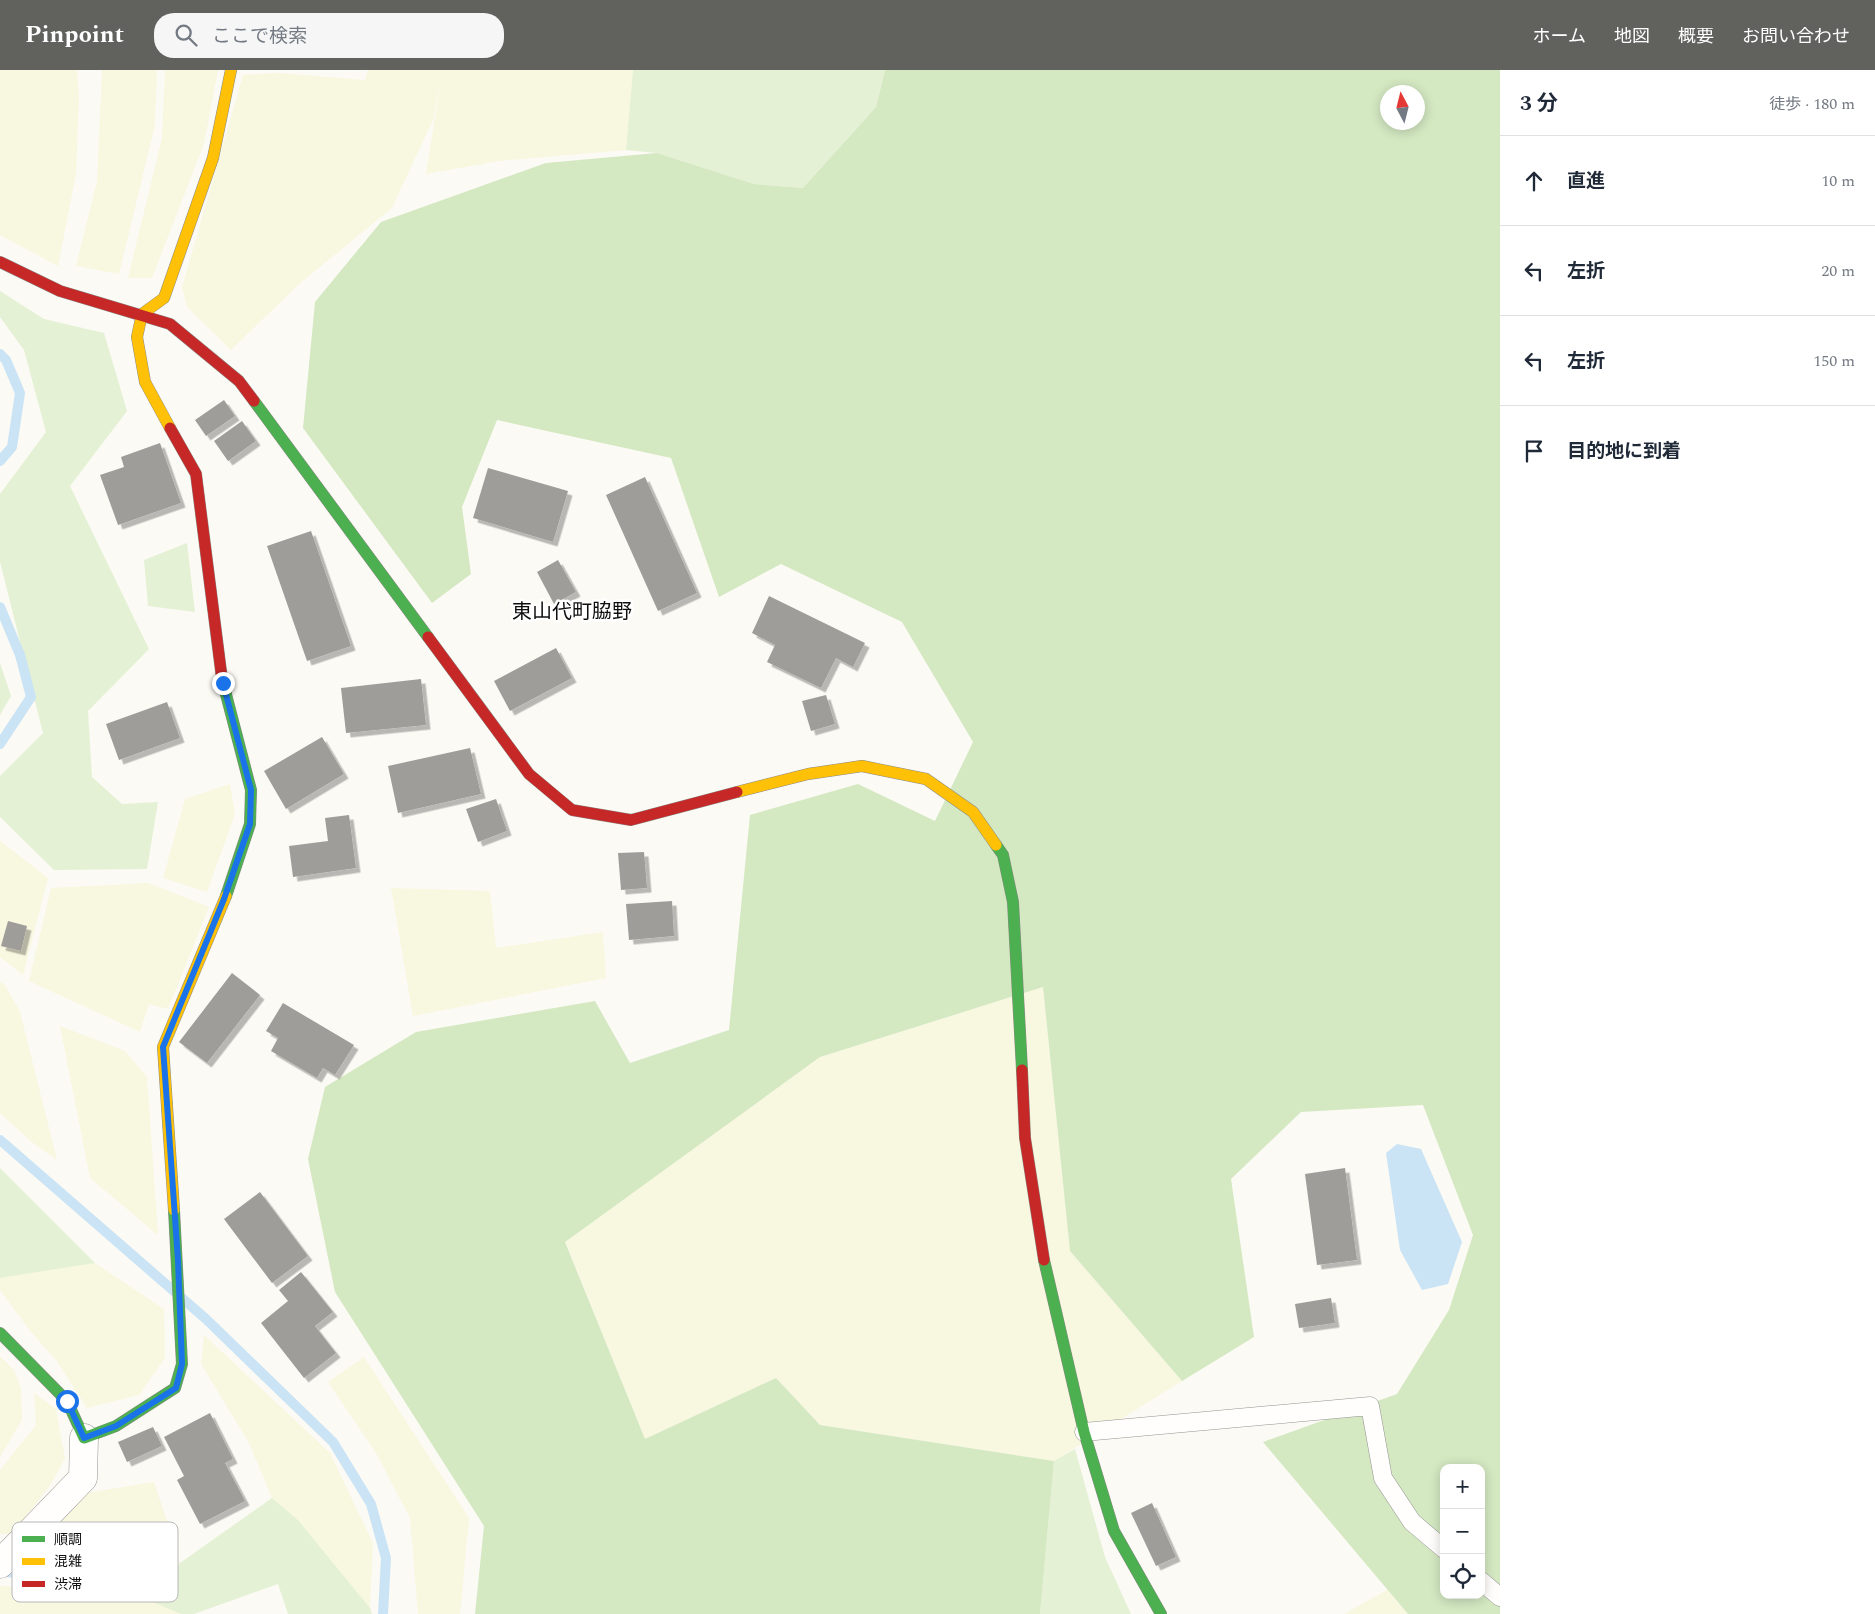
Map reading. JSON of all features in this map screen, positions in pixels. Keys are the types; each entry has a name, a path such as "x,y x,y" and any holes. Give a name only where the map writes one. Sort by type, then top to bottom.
{"street":[{"path":"84,1438 116,1426 176,1388 182,1364 178,1260 163,1047 228,890 250,824 251,790 223,683 196,474 145,382 137,337 142,314 164,298 213,158 231,70"},
{"path":"0,262 60,291 142,314 170,324 239,381 529,774 572,810 631,820 808,774 862,766 926,779 973,812 1003,855 1013,902 1025,1138 1046,1275 1084,1432 1114,1531 1161,1614"},
{"path":"0,1333 67,1401 84,1438 83,1478 41,1522"},
{"path":"0,1564 12,1552"}],"lane":[{"path":"1084,1432 1370,1406 1383,1478 1412,1522 1440,1546"},
{"path":"1485,1584 1500,1597"}],"green space":[{"path":"0,70 77,70 79,95 76,174 58,266 0,235"},
{"path":"102,70 157,70 155,125 119,274 76,266 97,181"},
{"path":"165,70 218,70 204,144 152,278 128,278 162,138"},
{"path":"368,70 633,70 626,150 499,161 426,174 441,79 433,120 392,208 299,284 231,350 187,307 182,287 243,75 278,73 365,80"},
{"path":"633,70 885,70 876,107 803,188 754,184 657,153 626,150"},
{"path":"885,70 1500,70 1500,1614 1408,1614 1263,1442 1397,1394 1449,1310 1473,1235 1423,1105 1301,1112 1231,1179 1254,1337 1182,1381 1070,1251 1043,987 820,1057 565,1242 645,1439 776,1378 820,1425 1054,1461 1040,1614 475,1614 484,1526 335,1292 308,1159 325,1087 416,1032 595,1001 630,1063 729,1030 750,815 858,784 935,821 973,742 902,622 781,564 719,597 671,458 497,420 462,507 471,574 432,603 303,428 315,302 381,222 546,163 657,153 754,184 803,188 876,107"},
{"path":"0,291 44,319 104,333 127,411 70,486 149,649 88,711 92,777 122,804 158,802 147,869 54,870 0,817 0,776 43,733 0,562 0,494 46,432 24,350 0,317"},
{"path":"187,543 195,612 148,606 144,560"},
{"path":"0,663 11,696 0,715"},
{"path":"230,784 235,814 207,892 163,878 185,799"},
{"path":"0,841 48,878 23,975 0,957"},
{"path":"148,883 209,907 168,1009 149,1004 140,1032 29,981 51,888"},
{"path":"391,888 490,891 496,948 603,932 606,978 413,1016"},
{"path":"0,982 5,985 20,1012 57,1160 33,1143 0,1113"},
{"path":"1043,987 1070,1251 1182,1381 1054,1461 820,1425 776,1378 645,1439 565,1241 820,1057"},
{"path":"60,1026 125,1051 147,1077 158,1235 90,1178"},
{"path":"0,1168 95,1263 0,1278"},
{"path":"95,1263 164,1309 165,1358 139,1395 87,1408 56,1360 31,1332 0,1290 0,1278"},
{"path":"204,1335 330,1453 373,1543 370,1608 298,1520 272,1498 249,1443 201,1364"},
{"path":"0,1356 14,1370 21,1389 22,1420 0,1457"},
{"path":"364,1357 469,1518 460,1614 418,1614 410,1518 376,1453 328,1382"},
{"path":"34,1393 56,1409 65,1459 49,1487 21,1522 12,1522 12,1534 0,1534 0,1470 36,1425"},
{"path":"1075,1449 1105,1557 1131,1614 1040,1614 1054,1461"},
{"path":"154,1482 167,1522 60,1522 80,1494"},
{"path":"272,1498 298,1520 370,1608 372,1614 288,1614 278,1584 194,1614 181,1614 153,1602 178,1602 178,1565"},
{"path":"0,1586 12,1587 12,1602 154,1602 181,1614 0,1614"},
{"path":"1387,1590 1408,1614 1344,1614"}],"water":[{"path":"1397,1144 1421,1149 1462,1242 1448,1284 1422,1290 1400,1250 1386,1153"},
{"path":"12,1569 12,1578 5,1577"}],"building":[{"path":"224,400 235,416 206,436 195,420"},
{"path":"242,421 256,441 228,461 214,441"},
{"path":"160,443 181,503 118,525 100,475 124,467 121,457"},
{"path":"488,468 568,491 553,542 473,518"},
{"path":"645,477 697,593 658,611 606,495"},
{"path":"311,531 351,646 307,661 267,546"},
{"path":"558,560 576,592 554,604 537,572"},
{"path":"769,596 865,643 853,667 836,658 821,688 767,662 775,645 752,633"},
{"path":"556,648 572,678 510,711 494,681"},
{"path":"421,679 426,725 346,733 341,688"},
{"path":"826,695 835,724 811,731 802,701"},
{"path":"167,702 180,738 119,760 106,724"},
{"path":"322,737 344,774 286,809 264,771"},
{"path":"470,748 481,794 398,813 388,766"},
{"path":"496,799 507,831 478,842 466,809"},
{"path":"349,815 356,868 293,877 289,846 328,841 325,818"},
{"path":"644,852 647,888 621,890 618,853"},
{"path":"672,901 674,936 629,940 626,904"},
{"path":"8,921 27,926 21,951 1,946"},
{"path":"232,973 260,995 207,1063 179,1042"},
{"path":"283,1003 354,1045 335,1075 323,1068 317,1078 271,1051 278,1038 266,1031"},
{"path":"1345,1168 1357,1260 1317,1265 1305,1174"},
{"path":"260,1192 308,1256 272,1283 224,1219"},
{"path":"301,1272 333,1312 315,1326 336,1353 304,1378 261,1323 288,1301 279,1290"},
{"path":"1331,1298 1335,1323 1299,1328 1295,1304"},
{"path":"210,1413 233,1459 225,1463 245,1501 200,1524 177,1480 184,1476 164,1437"},
{"path":"153,1427 162,1446 127,1462 118,1442"},
{"path":"1152,1503 1176,1557 1156,1566 1131,1513"}],"waterway":[{"path":"0,354 6,360 20,393 12,447 0,461"},
{"path":"0,607 20,655 31,697 0,744"},
{"path":"0,1140 206,1319 333,1442 371,1504 386,1558 383,1614"}],"traffic: fast":[{"path":"254,401 428,637"},
{"path":"222,679 251,790 250,824 226,896"},
{"path":"996,845 1003,855 1013,902 1022,1070"},
{"path":"0,1333 67,1401 84,1438 116,1426 175,1388 182,1364 174,1210"},
{"path":"1044,1260 1084,1432 1114,1531 1161,1614"}],"traffic: slow":[{"path":"170,428 145,382 137,337 142,314 164,298 213,158 231,70"},
{"path":"737,792 808,774 862,766 926,779 973,812 996,845"},
{"path":"174,1210 163,1047 226,896"}],"traffic: jam":[{"path":"0,262 60,291 170,324 239,381 254,401"},
{"path":"170,428 196,474 222,679"},
{"path":"428,637 529,774 572,810 631,820 737,792"},
{"path":"1022,1070 1025,1138 1044,1260"}],"district":[{"name":"東山代町脇野","path":"572,612"}],"route":[{"path":"67,1401 84,1438 116,1426 176,1388 182,1364 178,1260 163,1047 224,899 250,824 251,790 223,683"}]}
